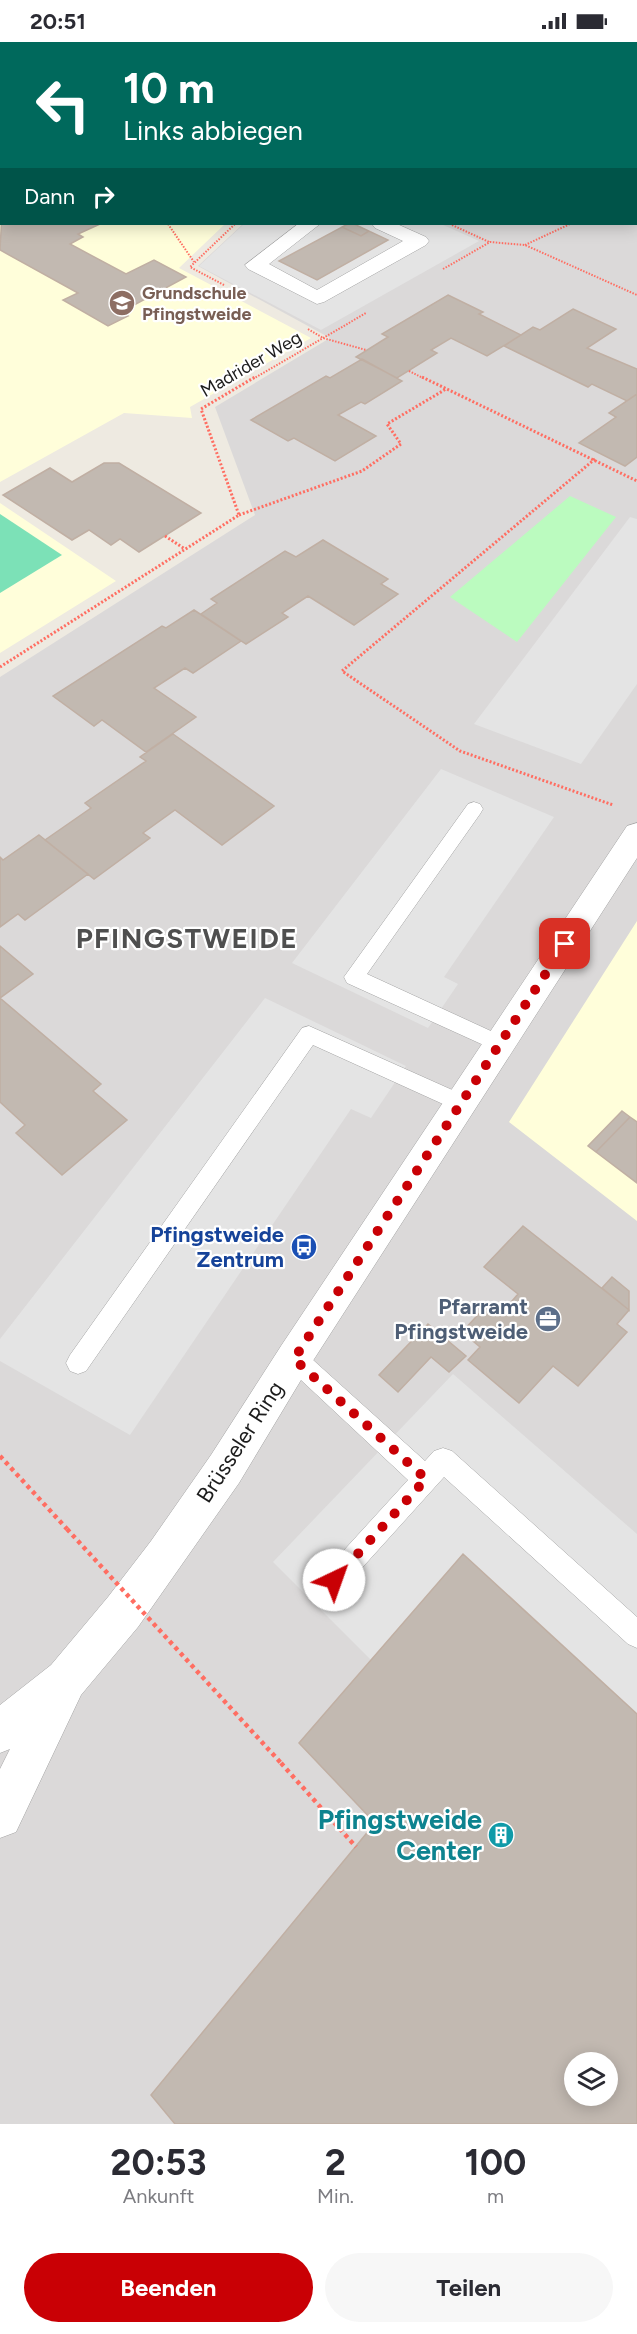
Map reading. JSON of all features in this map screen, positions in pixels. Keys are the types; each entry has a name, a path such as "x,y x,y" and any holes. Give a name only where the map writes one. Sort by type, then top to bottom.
{"street":[{"path":"309,225 255,265 317,298 419,241 384,225"},
{"name":"Brüsseler Ring","path":"0,1732 66,1680 123,1612 165,1555 225,1469 460,1103 637,834"},
{"name":"Brüsseler Ring","path":"0,1816 66,1680"}],"lane":[{"path":"474,809 354,976 499,1044"},
{"path":"78,1363 309,1034 460,1103"},
{"path":"294,1359 426,1479"},
{"path":"334,1580 443,1460 637,1635"}],"path":[{"path":"169,225 194,262"},
{"path":"452,225 489,242 525,245 637,295"},
{"path":"525,245 568,225"},
{"path":"438,272 489,242"},
{"name":"Madrider Weg","path":"239,514 201,408 375,308"},
{"path":"408,371 637,481"},
{"path":"0,667 239,514 362,471 401,444 387,424 446,388"},
{"path":"595,459 342,671 460,750 615,806"},
{"path":"165,536 185,549"},
{"path":"0,1455 356,1847"}],"shaded area":[{"name":"Grundschule Pfingstweide","path":"0,225 224,225 179,268 311,338 190,407 192,418 124,413 0,482"},
{"path":"242,225 637,225 637,2124 0,2124 0,677 255,515 215,407 330,338 198,266"},
{"path":"243,225 443,225 479,241 321,330 199,266"},
{"path":"0,503 116,581 0,653"},
{"path":"630,517 637,519 637,684 581,764 474,724"},
{"path":"441,769 554,817 444,977 458,984 428,1028 292,963"},
{"path":"637,921 637,1221 509,1122"},
{"path":"265,998 406,1066 371,1118 351,1109 130,1435 0,1361 0,1339"},
{"path":"453,1374 637,1534 637,1714 463,1554 371,1660 273,1562"}],"green space":[{"path":"570,496 616,517 517,642 450,597"},
{"path":"0,514 62,555 0,593"}],"building":[{"name":"Grundschule Pfingstweide","path":"1,225 98,225 78,234 83,237 70,244 126,274 154,260 186,277 121,312 128,316 108,326 63,300 78,293 0,250"},
{"path":"356,225 369,231 361,236 342,227"},
{"path":"342,227 361,236 369,231 388,240 317,280 279,261"},
{"path":"448,295 483,312 479,314 521,335 487,356 451,338 431,350 437,353 397,378 356,357 388,337 382,334"},
{"path":"573,309 616,329 587,348 637,369 637,394 627,401 592,384 588,387 504,346 533,327 540,330"},
{"path":"362,359 402,381 365,404 361,402 338,415 376,436 335,461 294,438 288,441 251,420 326,376 330,378"},
{"path":"637,394 637,457 625,466 579,443 616,417 609,413"},
{"path":"104,463 119,463 201,513 139,552 120,539 111,545 89,530 72,540 3,495 50,468 72,482"},
{"path":"323,540 388,579 381,584 398,594 354,625 308,596 282,613 288,617 246,644 201,614 217,603 211,599 285,551 296,557"},
{"path":"194,610 241,641 193,673 185,668 154,688 196,717 146,752 102,720 94,726 53,696 162,626 166,628"},
{"path":"173,734 274,806 222,845 175,810 143,833 150,838 94,879 45,840 91,808 85,803 146,761 140,757"},
{"path":"39,835 88,874 25,920 18,914 0,927 0,857 3,860"},
{"path":"0,946 33,974 0,998"},
{"path":"0,998 101,1084 93,1091 127,1120 62,1175 16,1133 25,1125 0,1102"},
{"path":"622,1111 630,1117 596,1152 588,1146"},
{"path":"630,1117 637,1122 637,1183 596,1152"},
{"name":"Pfarramt Pfingstweide","path":"523,1226 629,1310 617,1324 627,1332 578,1386 553,1366 519,1403 468,1360 480,1347 462,1332 489,1303 501,1314 518,1294 484,1267"},
{"path":"612,1277 629,1291 629,1310 602,1288"},
{"path":"428,1324 466,1356 449,1372 431,1357 398,1392 379,1375"},
{"name":"Pfingstweide Center","path":"463,1554 637,1714 637,2124 175,2124 151,2095 375,1823 299,1743"}],"place":[{"name":"Grundschule Pfingstweide","path":"122,303"},
{"name":"Pfingstweide Zentrum","path":"304,1247"},
{"name":"Pfarramt Pfingstweide","path":"548,1319"},
{"name":"Pfingstweide Center","path":"501,1835"}],"district":[{"name":"PFINGSTWEIDE","path":"187,938"}],"route":[{"path":"334,1580 426,1479 294,1359 565,944"}]}
